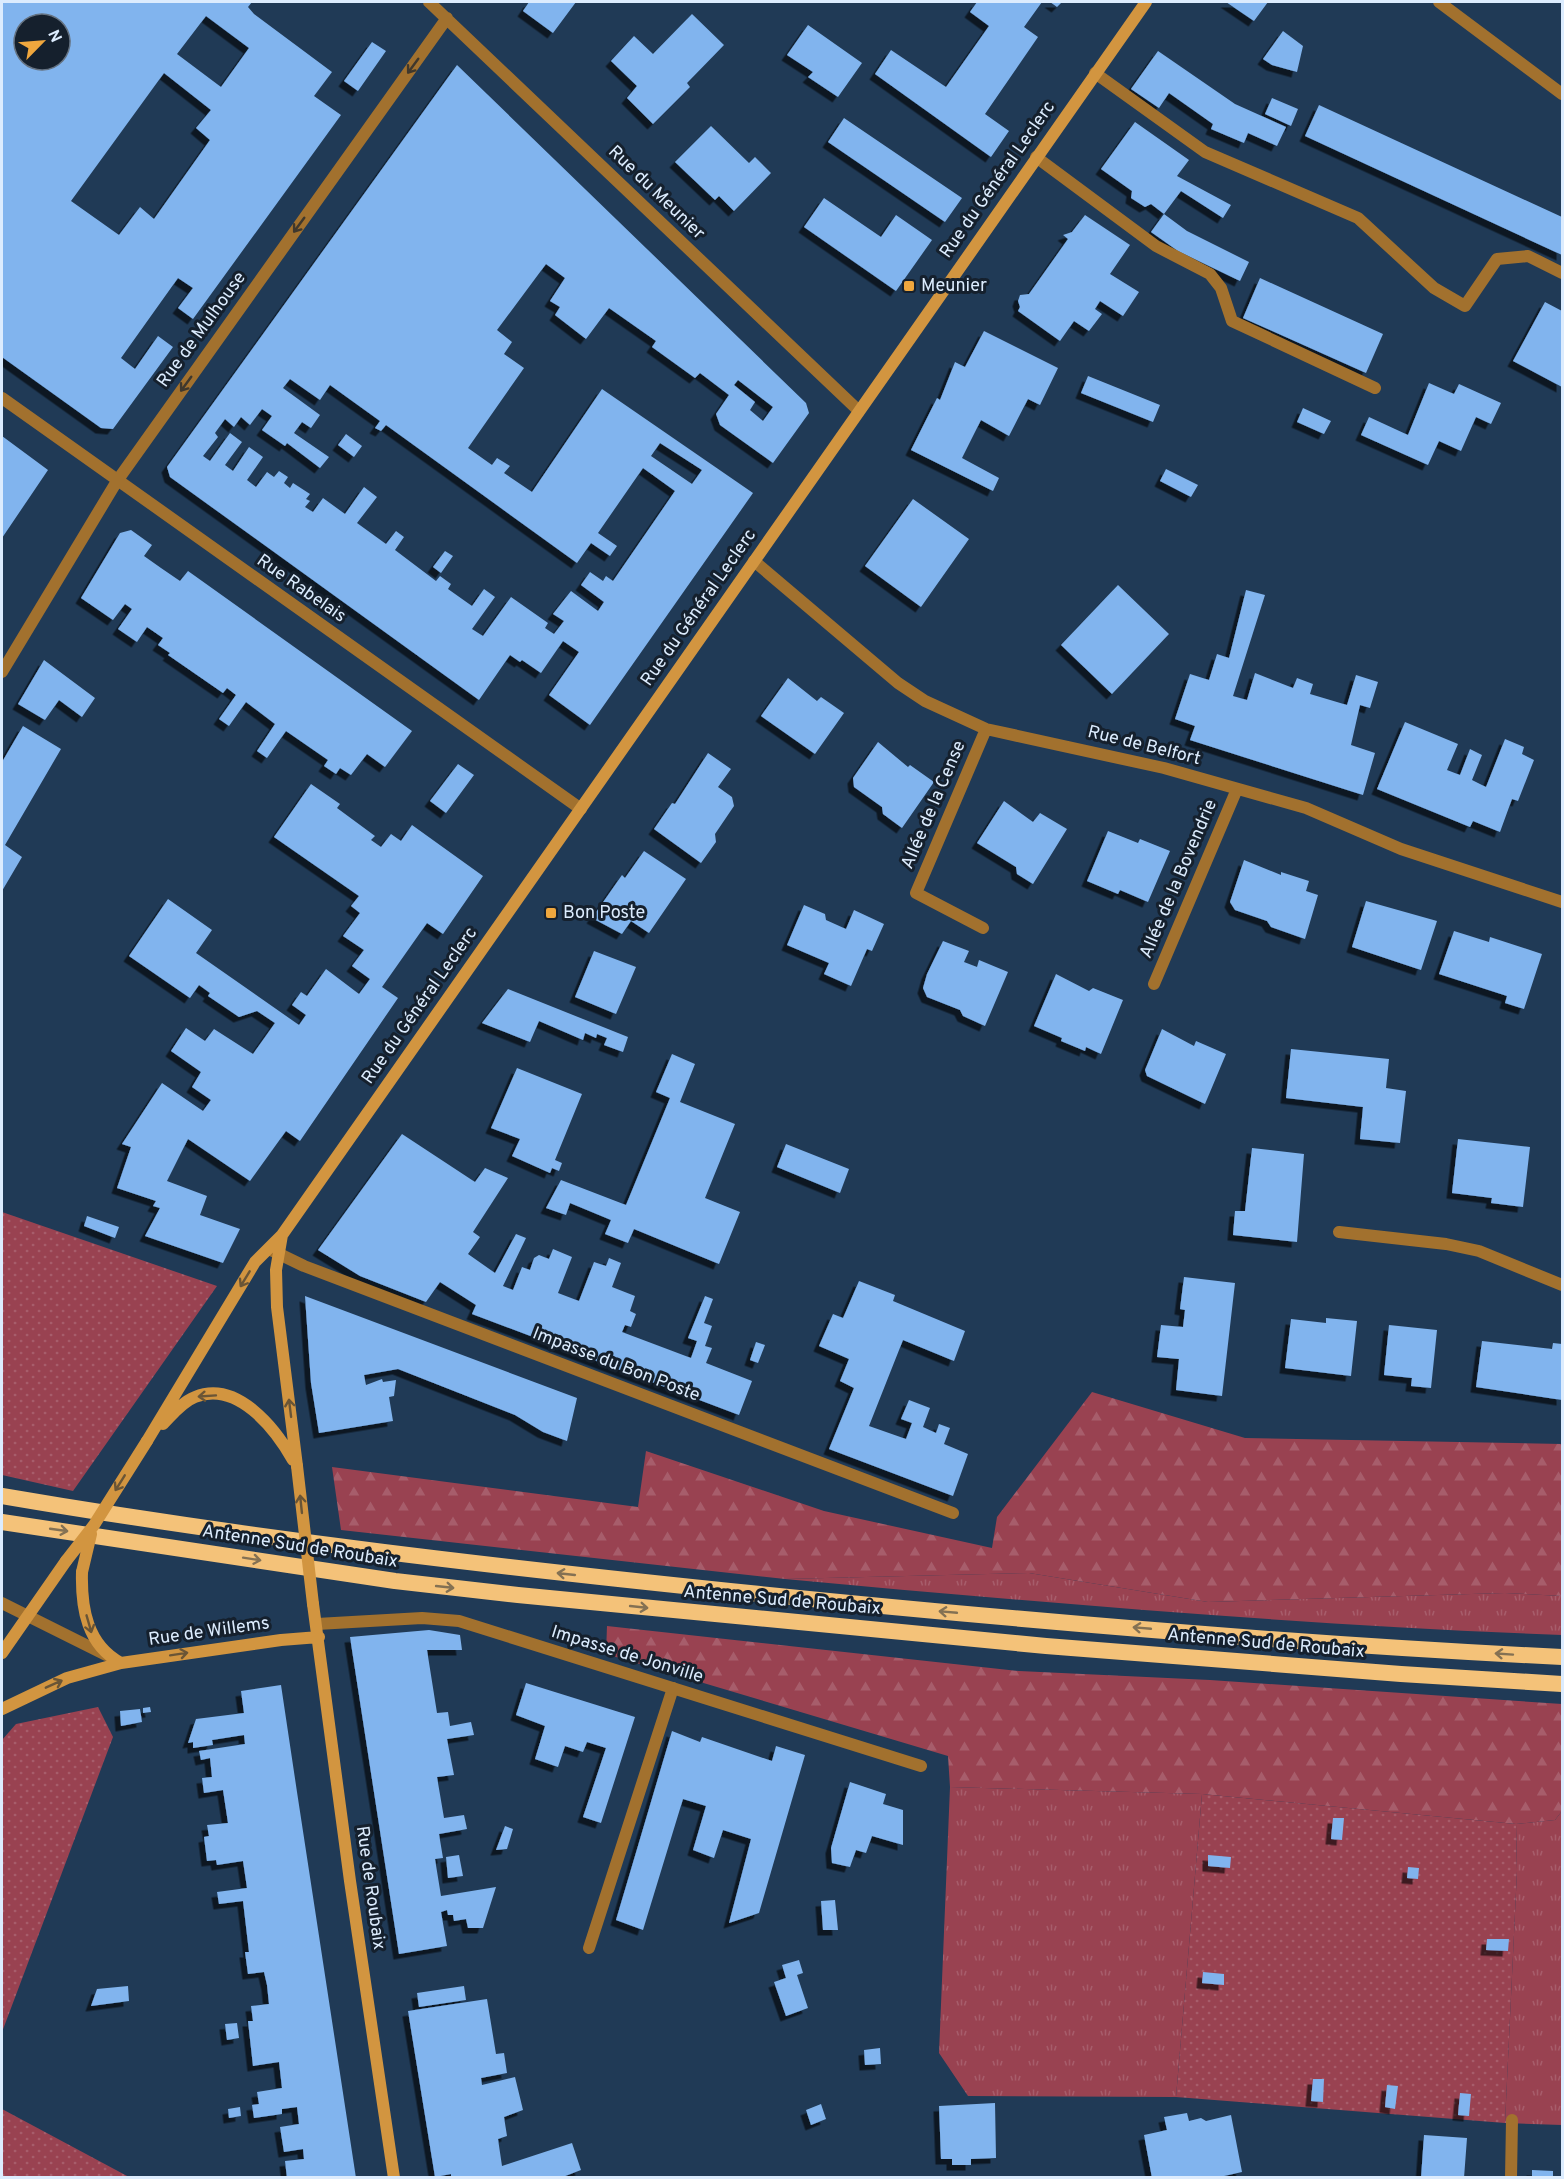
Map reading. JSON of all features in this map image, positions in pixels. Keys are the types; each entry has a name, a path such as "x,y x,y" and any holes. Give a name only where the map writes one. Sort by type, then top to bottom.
{"highway":[{"name":"Antenne Sud de Roubaix","path":"2,1496 347,1548 564,1574 988,1615 1563,1657"},
{"name":"Antenne Sud de Roubaix","path":"2,1522 384,1580 518,1595 1046,1646 1401,1674 1563,1684"}],"main road":[{"name":"Rue du Général Leclerc","path":"282,1234 1146,2"},
{"path":"2,1653 94,1525 255,1262 282,1234"},
{"name":"Rue de Roubaix","path":"282,1234 276,1270 277,1307 350,1881 394,2178"},
{"path":"147,1441 192,1398 204,1394 218,1395 246,1405 258,1413 275,1431 297,1466"},
{"path":"94,1525 85,1549 81,1592 94,1641 106,1655 121,1663"},
{"name":"Rue de Willems","path":"2,1709 67,1678 121,1663 271,1641 318,1631"}],"street":[{"name":"Rue du Meunier","path":"429,2 859,411"},
{"path":"1439,2 1563,94"},
{"name":"Rue de Mulhouse","path":"2,672 117,481 447,18"},
{"path":"1095,73 1205,152 1358,218 1434,288 1465,306 1497,259 1528,256 1563,273"},
{"path":"1036,157 1156,246 1210,274 1221,288 1232,321 1375,388"},
{"name":"Rue Rabelais","path":"2,398 581,809"},
{"name":"Rue de Belfort","path":"754,561 898,683 926,701 986,729 1164,768 1306,808 1401,849 1563,902"},
{"name":"Allée de la Cense","path":"983,928 916,893 986,729"},
{"name":"Allée de la Bovendrie","path":"1154,984 1237,789"},
{"path":"1339,1232 1446,1244 1479,1251 1563,1285"},
{"name":"Impasse du Bon Poste","path":"267,1248 304,1266 952,1513"},
{"path":"2,1603 106,1655"},
{"name":"Impasse de Jonville","path":"318,1631 422,1618 459,1622 921,1766"},
{"path":"590,1948 673,1688"},
{"path":"1511,2178 1512,2120"}],"green space":[{"path":"2,1212 217,1286 73,1491 2,1475"},
{"path":"1092,1392 1245,1438 1562,1444 1562,1596 1505,1593 1208,1602 1029,1573 785,1579 341,1530 332,1467 638,1507 646,1451 824,1511 992,1548 997,1517"},
{"path":"1029,1573 1208,1602 1505,1593 1562,1596 1562,1635 1174,1612 785,1579"},
{"path":"607,1626 1019,1671 1210,1680 1562,1704 1562,1811 1555,1820 1516,1824 1202,1794 950,1787 948,1756 606,1654"},
{"path":"98,1707 113,1737 2,2032 2,1740 16,1724"},
{"path":"950,1787 1202,1794 1176,2097 968,2096 939,2053"},
{"path":"1202,1794 1516,1824 1517,1871 1505,2123 1176,2097"},
{"path":"1562,1811 1562,2125 1505,2123 1517,1871 1516,1824 1555,1820"},
{"path":"2,2109 129,2177 2,2177"}],"building":[{"path":"2,2 252,2 248,7 254,14 332,72 314,96 341,115 193,319 178,308 193,288 178,278 121,358 135,369 158,336 173,347 113,429 101,428 2,357","holes":["206,16 249,48 221,87 177,54","164,73 211,110 196,128 210,140 154,219 140,207 119,235 71,201"]},
{"path":"529,2 576,2 553,33 523,11"},
{"path":"977,2 1042,2 1024,27 1038,37 985,114 1009,131 991,157 875,74 891,50 946,87 989,26 970,12"},
{"path":"1050,2 1062,2 1057,7"},
{"path":"1226,2 1268,2 1254,21"},
{"path":"692,14 724,45 687,83 690,87 653,124 627,98 637,86 611,61 634,36 653,54"},
{"path":"808,25 862,63 838,97 808,77 813,72 787,55"},
{"path":"1283,31 1303,46 1297,72 1272,65 1263,59"},
{"path":"372,42 386,51 358,91 344,81"},
{"path":"1158,51 1235,104 1286,127 1277,146 1248,133 1244,143 1211,129 1213,124 1169,93 1159,108 1131,89"},
{"path":"457,65 806,403 809,413 773,463 720,425 716,414 729,395 700,373 695,378 652,347 656,341 609,308 586,339 555,315 560,307 550,301 565,278 546,264 497,330 512,342 504,354 524,368 468,448 492,465 497,458 510,466 504,473 532,492 602,389 753,493 590,725 549,695 579,652 563,641 541,673 510,655 479,700 170,477 167,467","holes":["290,379 320,400 330,385 380,421 375,428 381,431 386,425 577,563 591,543 610,556 617,546 598,533 643,468 675,491 613,581 606,576 603,581 590,572 581,585 604,602 598,611 571,591 553,614 564,621 554,634 545,628 548,623 511,597 483,636 472,629 495,597 484,589 472,606 448,589 451,584 440,576 436,581 395,550 404,537 396,531 386,544 357,523 377,497 364,487 345,514 323,498 313,512 305,507 310,501 306,499 310,494 293,483 290,488 284,483 288,477 279,471 274,477 267,472 256,487 247,480 263,457 249,447 233,471 225,465 242,442 230,433 210,461 203,456 218,437 215,433 225,419 234,427 241,417 250,425 262,409 272,416 262,430 285,446 287,443 320,468 329,457 294,433 302,422 311,428 320,415 283,388","738,380 773,407 763,421 750,410 755,402 734,385","660,443 702,470 692,484 651,456"]},
{"path":"1272,98 1298,109 1291,126 1265,114"},
{"path":"1319,105 1562,217 1562,255 1305,136"},
{"path":"844,118 962,198 945,222 828,142"},
{"path":"1135,122 1189,160 1177,176 1231,205 1223,218 1181,191 1164,214 1151,204 1145,207 1131,198 1132,191 1101,169"},
{"path":"711,126 749,163 755,157 771,173 734,211 719,196 715,200 675,162"},
{"path":"824,198 881,237 896,215 932,240 896,291 804,227"},
{"path":"1164,214 1187,231 1249,262 1240,281 1178,251 1151,232"},
{"path":"1085,215 1130,245 1110,274 1139,292 1123,316 1100,301 1095,309 1102,314 1089,331 1074,321 1060,341 1018,311 1020,307 1018,301 1020,295 1029,294 1068,239 1063,235 1072,232"},
{"path":"1260,278 1383,334 1366,373 1243,318"},
{"path":"1545,302 1562,311 1562,387 1513,361"},
{"path":"984,331 1058,368 1040,405 1028,399 1009,436 981,420 962,458 999,478 993,491 911,450 937,398 940,400 955,362 965,367"},
{"path":"1088,376 1160,405 1153,422 1081,393"},
{"path":"1429,383 1454,394 1459,384 1501,403 1491,424 1476,417 1461,451 1439,441 1428,465 1361,435 1369,417 1408,435"},
{"path":"1303,408 1331,421 1324,434 1297,422"},
{"path":"346,434 362,446 354,457 338,445"},
{"path":"2,436 48,470 2,538"},
{"path":"1166,469 1198,485 1191,497 1160,481"},
{"path":"913,499 969,539 921,607 865,566"},
{"path":"131,530 152,545 144,556 180,581 188,571 412,731 385,767 367,754 351,775 340,768 336,774 324,766 328,760 286,731 267,758 257,751 275,724 246,702 229,726 219,719 236,695 227,688 223,693 168,655 170,653 158,645 163,638 147,627 137,642 118,629 132,609 125,604 113,620 81,598 120,533"},
{"path":"445,551 453,556 441,573 433,567"},
{"path":"1118,585 1169,634 1112,694 1061,645"},
{"path":"1246,590 1265,595 1233,696 1247,700 1255,673 1293,688 1297,678 1313,684 1310,694 1347,705 1356,675 1378,682 1370,708 1360,705 1351,745 1375,753 1363,795 1190,740 1195,726 1175,719 1190,674 1209,680 1217,654 1229,658"},
{"path":"44,660 95,698 82,717 59,700 45,720 18,704"},
{"path":"788,678 817,701 821,697 844,713 815,754 761,716"},
{"path":"1405,722 1458,744 1447,770 1460,775 1470,749 1482,755 1472,780 1486,787 1505,739 1524,747 1522,754 1534,760 1518,801 1512,799 1500,832 1473,821 1470,827 1377,789"},
{"path":"23,726 61,749 5,845 22,857 2,891 2,762"},
{"path":"878,742 908,767 910,765 934,782 902,828 883,814 882,807 854,787 853,778"},
{"path":"708,753 731,769 718,787 732,797 734,806 715,834 716,842 701,863 654,829 672,803 675,804"},
{"path":"458,764 474,775 446,813 430,801"},
{"path":"311,784 340,804 337,808 375,836 371,840 381,847 391,834 401,841 412,825 483,876 443,934 427,923 382,987 398,998 300,1141 286,1131 250,1181 188,1139 167,1181 207,1196 200,1215 240,1229 223,1263 145,1236 160,1208 153,1206 156,1201 117,1188 131,1147 122,1144 162,1083 203,1111 211,1100 192,1087 201,1072 171,1051 186,1028 205,1041 214,1029 253,1054 275,1023 257,1011 239,1017 208,996 210,993 199,985 190,998 129,956 168,899 212,930 196,953 299,1025 306,1015 292,1005 301,992 307,996 326,969 359,994 370,979 352,966 364,950 343,936 360,913 351,906 359,896 274,837"},
{"path":"1004,801 1033,822 1040,813 1067,829 1033,884 1017,874 1016,867 977,843"},
{"path":"1108,831 1138,843 1140,839 1170,851 1148,902 1120,890 1118,894 1087,881"},
{"path":"644,851 686,879 649,933 631,921 622,934 592,918 622,875 625,878"},
{"path":"1244,860 1281,875 1281,872 1309,881 1306,891 1318,895 1305,939 1271,927 1267,921 1235,910 1230,902"},
{"path":"1366,901 1437,921 1421,970 1352,947"},
{"path":"804,905 825,914 826,920 846,929 854,910 884,924 872,951 867,949 851,986 824,974 829,963 787,945"},
{"path":"1454,931 1489,942 1490,937 1542,954 1524,1009 1505,1003 1507,996 1439,974"},
{"path":"943,941 969,951 964,962 977,967 979,960 1008,972 985,1026 963,1016 960,1010 927,997 923,988 927,974"},
{"path":"594,951 636,967 616,1014 575,997"},
{"path":"1056,974 1089,991 1093,988 1123,1000 1101,1054 1086,1047 1085,1051 1061,1041 1062,1038 1034,1026"},
{"path":"508,989 628,1037 623,1052 604,1045 607,1038 597,1034 596,1038 585,1033 583,1040 539,1021 530,1042 482,1023"},
{"path":"1162,1029 1194,1046 1196,1041 1226,1054 1205,1104 1147,1076 1145,1070"},
{"path":"1291,1049 1389,1059 1386,1088 1406,1091 1400,1143 1360,1139 1363,1107 1286,1098"},
{"path":"672,1054 695,1064 680,1102 735,1124 705,1198 740,1212 719,1264 634,1229 628,1243 605,1234 611,1220 570,1203 566,1215 546,1208 561,1180 626,1205 670,1098 656,1092"},
{"path":"517,1068 582,1094 555,1160 562,1163 559,1171 552,1168 550,1173 512,1156 520,1139 491,1128"},
{"path":"402,1134 475,1182 485,1168 508,1178 473,1232 480,1237 468,1254 495,1273 516,1234 526,1238 503,1286 513,1290 522,1267 530,1270 534,1258 539,1255 549,1259 553,1249 572,1257 558,1293 579,1301 594,1262 606,1266 609,1258 621,1263 612,1287 635,1296 630,1311 636,1314 631,1327 625,1325 622,1332 691,1358 697,1341 688,1338 705,1296 713,1299 704,1323 712,1326 705,1346 712,1348 706,1363 752,1381 739,1415 472,1314 476,1305 440,1282 426,1302 360,1276 318,1250"},
{"path":"1458,1139 1530,1147 1523,1207 1491,1203 1492,1198 1452,1193"},
{"path":"786,1144 849,1169 840,1193 777,1167"},
{"path":"1252,1148 1304,1154 1297,1242 1233,1235 1235,1211 1245,1211"},
{"path":"87,1216 119,1227 115,1238 84,1226"},
{"path":"1184,1277 1235,1283 1222,1396 1176,1390 1179,1359 1157,1357 1161,1325 1183,1327 1185,1310 1180,1309"},
{"path":"859,1281 895,1295 893,1301 965,1331 954,1361 903,1340 869,1426 906,1439 912,1423 901,1419 909,1400 930,1408 923,1427 936,1433 939,1424 950,1428 944,1444 968,1454 953,1496 829,1449 854,1388 840,1381 849,1359 819,1346 833,1314 843,1318"},
{"path":"305,1296 577,1398 567,1441 543,1432 515,1415 398,1369 364,1375 366,1385 382,1379 383,1382 396,1380 394,1396 389,1397 393,1421 319,1433 311,1383"},
{"path":"1326,1318 1357,1321 1351,1376 1285,1368 1291,1319 1326,1323"},
{"path":"1389,1325 1437,1330 1431,1388 1411,1386 1412,1378 1384,1375"},
{"path":"1482,1341 1552,1349 1553,1343 1562,1344 1562,1400 1476,1387"},
{"path":"756,1342 765,1345 758,1363 750,1360"},
{"path":"429,1630 460,1635 462,1650 427,1650 437,1713 448,1712 450,1726 471,1722 474,1735 447,1739 454,1775 437,1777 444,1818 464,1815 467,1829 439,1834 443,1858 435,1859 441,1896 496,1887 483,1928 468,1928 466,1919 454,1921 453,1915 448,1915 447,1910 441,1912 447,1946 399,1954 350,1637"},
{"path":"526,1683 635,1717 601,1823 583,1817 606,1748 587,1742 583,1752 565,1746 558,1767 535,1759 545,1726 516,1715"},
{"path":"281,1685 356,2178 287,2178 285,2161 304,2159 303,2149 284,2152 280,2127 299,2124 297,2107 282,2109 282,2114 254,2118 252,2105 259,2104 257,2092 282,2088 279,2062 253,2066 248,2021 253,2021 251,2006 269,2004 267,1985 264,1972 248,1974 245,1952 249,1952 243,1901 219,1904 217,1892 247,1888 243,1861 217,1865 216,1860 207,1861 204,1837 209,1836 207,1825 228,1823 223,1790 204,1793 202,1778 212,1777 210,1758 201,1760 199,1751 245,1744 244,1735 212,1740 213,1745 193,1748 193,1742 188,1743 196,1719 244,1713 241,1691"},
{"path":"150,1707 151,1712 143,1713 143,1708"},
{"path":"140,1709 142,1722 121,1726 120,1711"},
{"path":"672,1731 700,1742 702,1737 772,1761 776,1746 805,1755 759,1913 729,1923 751,1839 723,1830 714,1858 693,1850 706,1806 683,1799 643,1930 616,1920"},
{"path":"850,1782 886,1794 883,1804 903,1810 903,1845 872,1836 866,1853 856,1850 850,1867 832,1863 831,1848"},
{"path":"1333,1818 1344,1818 1342,1840 1331,1839"},
{"path":"505,1826 513,1829 507,1849 496,1850"},
{"path":"459,1855 463,1876 448,1878 446,1857"},
{"path":"1208,1855 1231,1857 1230,1868 1208,1866"},
{"path":"1408,1867 1419,1868 1418,1879 1407,1878"},
{"path":"835,1900 838,1930 823,1930 821,1901"},
{"path":"1487,1939 1509,1939 1508,1951 1486,1950"},
{"path":"799,1960 803,1973 797,1975 808,2008 786,2016 774,1982 786,1978 782,1965"},
{"path":"1203,1972 1224,1974 1224,1985 1202,1983"},
{"path":"128,1986 129,2001 91,2006 97,1989"},
{"path":"464,1986 466,2000 419,2007 417,1993"},
{"path":"487,1999 496,2054 504,2053 507,2073 481,2078 482,2085 515,2077 523,2110 504,2117 507,2136 498,2139 502,2166 572,2143 581,2170 560,2178 451,2178 451,2174 435,2177 408,2011"},
{"path":"237,2023 239,2038 227,2040 225,2024"},
{"path":"880,2048 881,2064 865,2065 864,2050"},
{"path":"1313,2079 1324,2079 1323,2102 1311,2101"},
{"path":"1387,2085 1398,2086 1395,2109 1385,2107"},
{"path":"1460,2093 1471,2094 1469,2116 1458,2115"},
{"path":"995,2103 996,2158 971,2159 971,2165 952,2165 952,2159 941,2159 939,2106"},
{"path":"821,2104 826,2119 811,2125 806,2110"},
{"path":"240,2107 241,2116 229,2118 228,2109"},
{"path":"1187,2113 1189,2121 1201,2118 1206,2121 1231,2115 1242,2172 1215,2178 1152,2178 1144,2135 1167,2130 1164,2117"},
{"path":"1424,2135 1467,2138 1464,2178 1421,2178"},
{"path":"1532,2170 1553,2171 1553,2178 1532,2178"}],"place":[{"name":"Meunier","path":"909,286"},
{"name":"Bon Poste","path":"551,913"}]}
